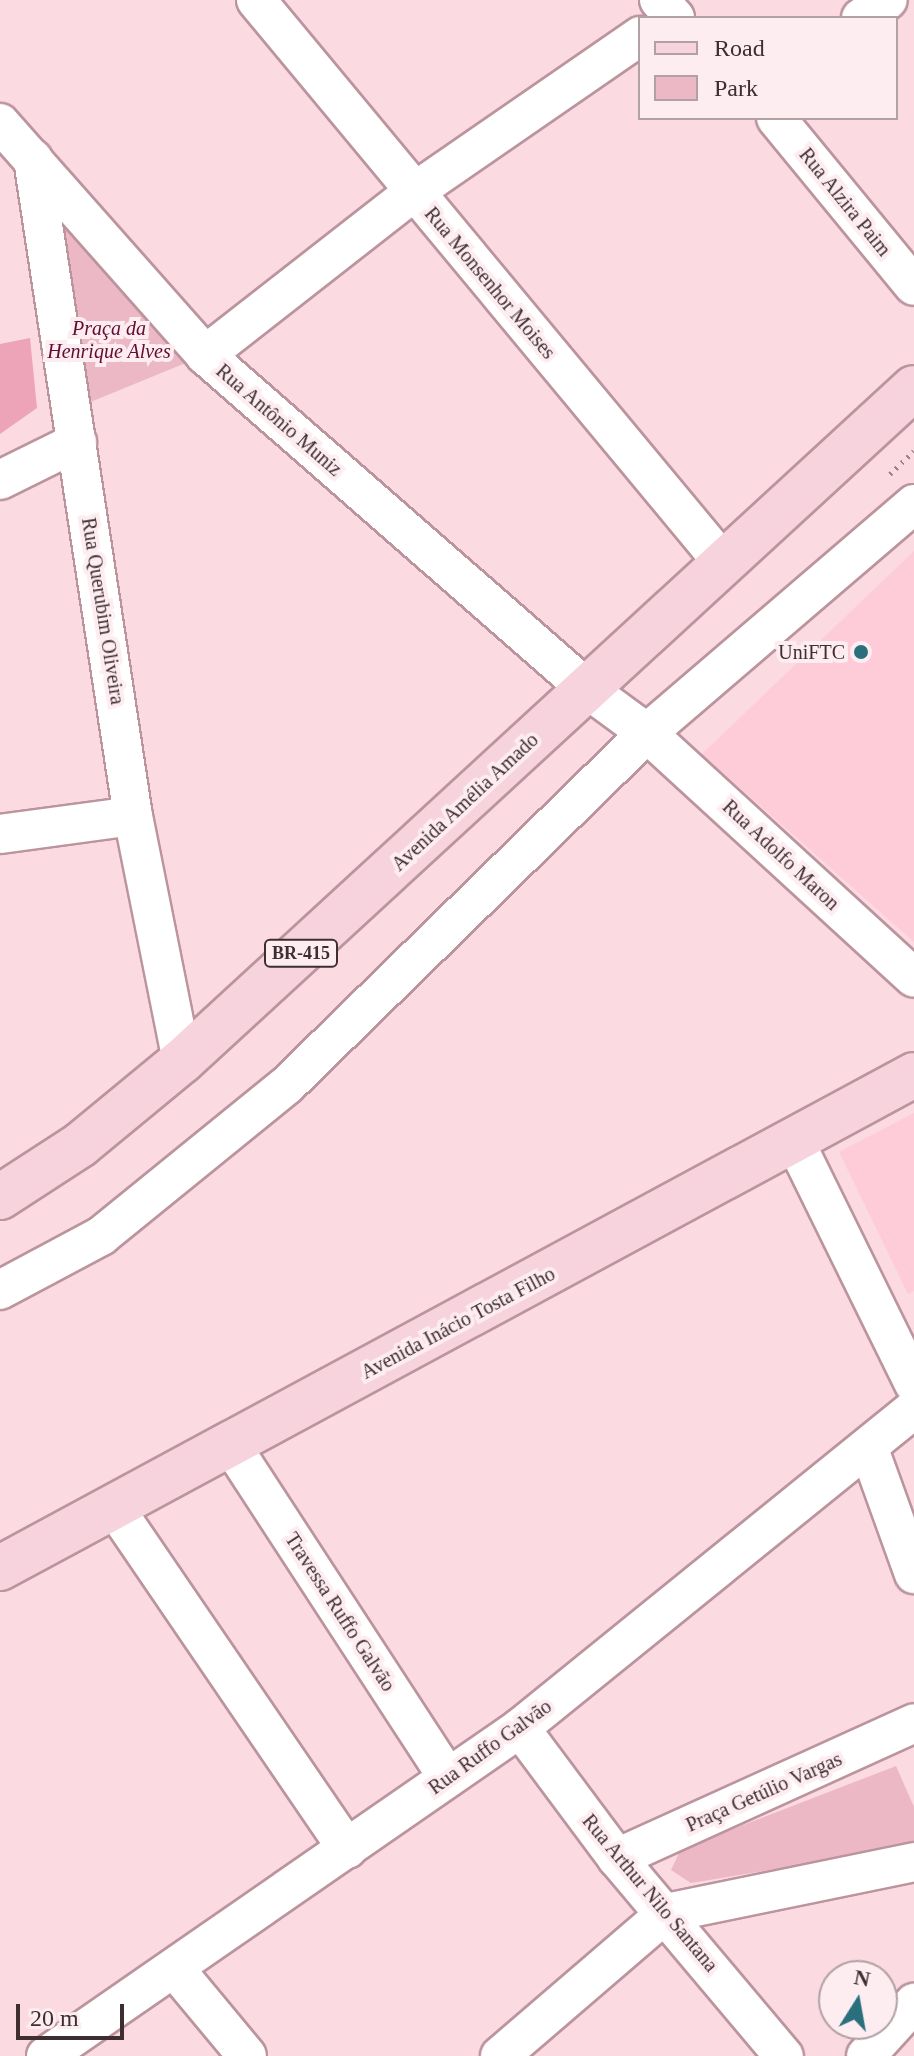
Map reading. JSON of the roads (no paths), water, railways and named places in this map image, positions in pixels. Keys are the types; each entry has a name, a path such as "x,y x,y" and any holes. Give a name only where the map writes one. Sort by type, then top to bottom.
{"main road":[{"name":"Avenida Amélia Amado","path":"0,1197 80,1145 182,1061 914,388"},
{"name":"Avenida Inácio Tosta Filho","path":"0,1568 795,1142 914,1075"}],"street":[{"name":"Rua Monsenhor Moises","path":"256,0 725,565"},
{"path":"864,16 888,0"},
{"path":"205,355 414,192 638,37"},
{"name":"Rua Alzira Paim","path":"778,120 914,286"},
{"name":"Rua Antônio Muniz","path":"0,123 205,355 587,689 647,733"},
{"name":"Rua Querubim Oliveira","path":"33,159 133,816 182,1061"},
{"path":"0,480 77,442"},
{"path":"0,1290 101,1236 287,1085 647,733 914,504"},
{"name":"Rua Adolfo Maron","path":"647,733 914,978"},
{"path":"0,834 133,816"},
{"path":"795,1142 914,1384"},
{"name":"Rua Ruffo Galvão","path":"46,2056 520,1728 869,1449 914,1409"},
{"name":"Travessa Ruffo Galvão","path":"231,1445 448,1778"},
{"path":"869,1449 914,1574"},
{"path":"114,1507 347,1849"},
{"name":"Praça Getúlio Vargas","path":"617,1858 913,1727"},
{"name":"Rua Arthur Nilo Santana","path":"520,1728 617,1858 784,2056"},
{"path":"500,2056 666,1913 914,1862"},
{"path":"174,1968 247,2056"},
{"path":"866,2056 914,2003"}],"place":[{"name":"UniFTC","path":"861,652"}],"park label":[{"name":"Praça da Henrique Alves","path":"109,340"}]}
